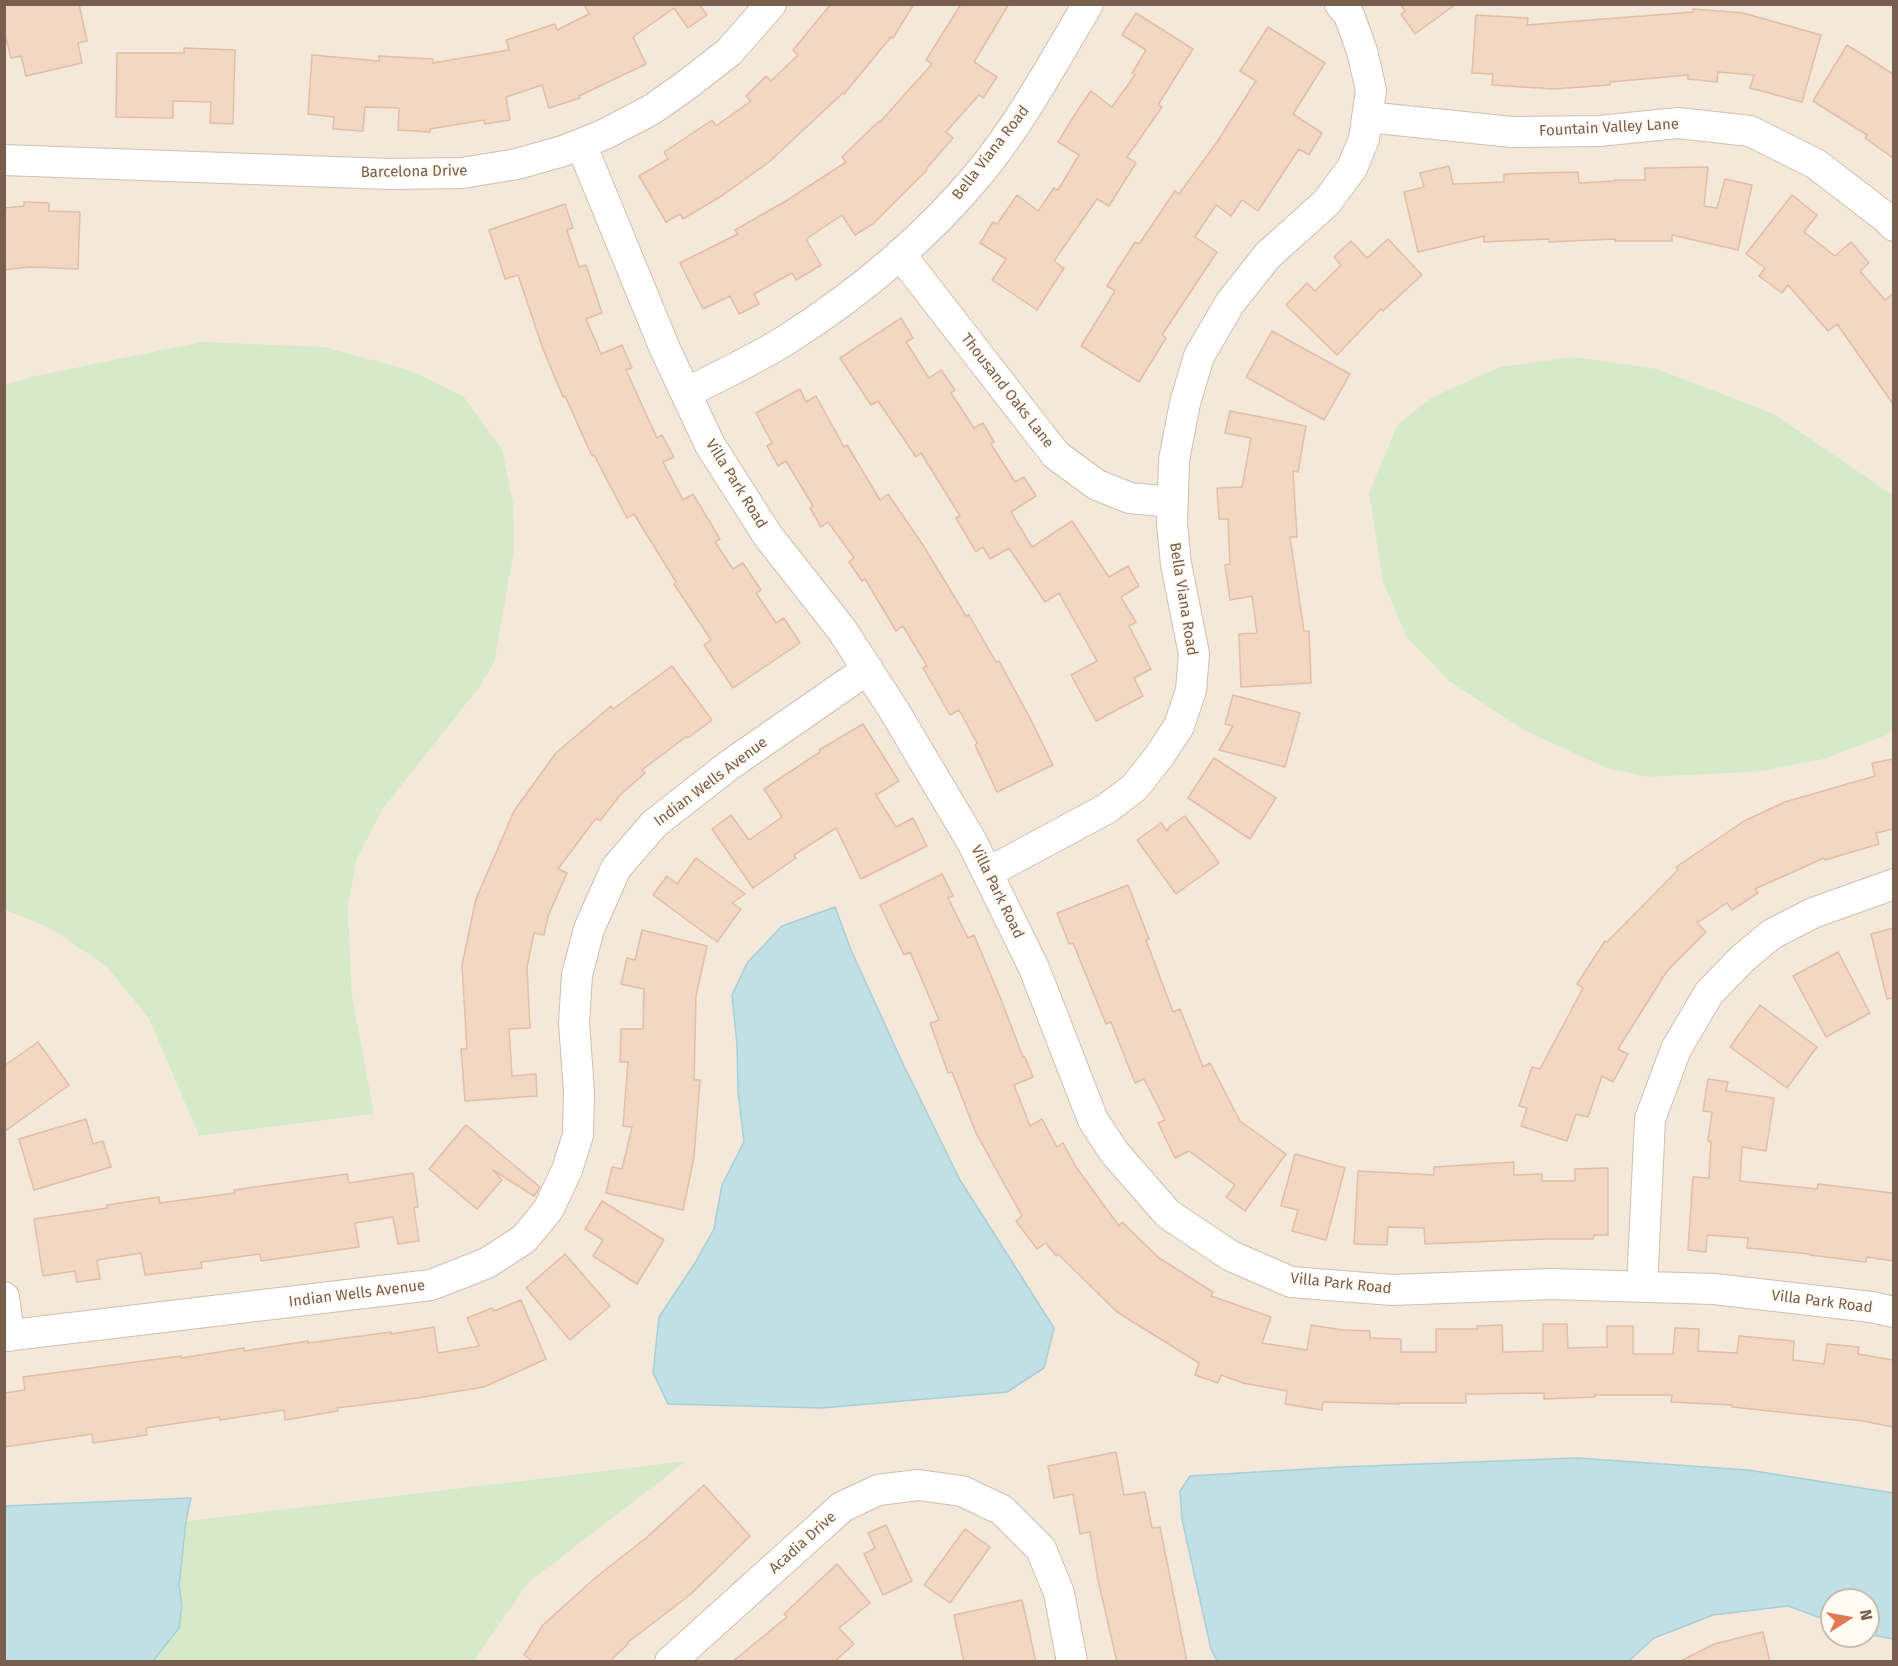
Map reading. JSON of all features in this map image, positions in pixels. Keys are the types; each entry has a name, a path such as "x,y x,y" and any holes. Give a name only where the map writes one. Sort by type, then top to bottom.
{"street":[{"name":"Barcelona Drive","path":"4,160 389,174 462,173 517,164 581,144 651,110 729,52 771,4"},
{"name":"Bella Viana Road","path":"686,393 785,340 871,280 928,229 982,169 1029,103 1088,4"},
{"name":"Bella Viana Road","path":"987,873 1106,809 1136,787 1179,726 1191,690 1194,654 1176,564 1172,524 1174,460 1185,403 1199,356 1230,303 1268,255 1326,203 1352,168 1364,139 1371,90 1362,51 1349,15 1340,4"},
{"name":"Fountain Valley Lane","path":"1367,117 1512,132 1599,131 1678,123 1750,131 1816,164 1885,217 1893,226"},
{"name":"Villa Park Road","path":"581,144 665,349 710,445 768,536 842,630 896,712 966,832 1034,968 1093,1120 1114,1152 1168,1214 1231,1256 1291,1282 1392,1290 1551,1284 1714,1289 1872,1307 1893,1312"},
{"name":"Thousand Oaks Lane","path":"900,254 1056,455 1097,485 1130,498 1173,502"},
{"name":"Indian Wells Avenue","path":"7,1336 431,1285 487,1263 524,1239 548,1210 567,1170 578,1135 579,1092 574,1023 577,975 589,929 616,868 654,824 728,766 868,669"},
{"path":"1642,1287 1650,1119 1676,1049 1709,993 1743,958 1772,934 1813,913 1893,884"},
{"path":"4,1297 7,1336"},
{"name":"Acadia Drive","path":"670,1662 842,1507 878,1490 918,1485 962,1491 1002,1510 1041,1550 1059,1593 1072,1662"}],"shaded area":[{"path":"5,5 1893,5 1893,495 1774,414 1408,639 1449,681 1522,729 1649,777 1756,772 1825,759 1887,735 1893,730 1893,1493 1748,1470 1577,1458 1341,1467 1194,1476 1211,1649 1217,1661 474,1661 528,1583 684,1461 186,1521 190,1498 5,1506 4,910 51,929 106,966 149,1019 199,1136 373,1114 352,995 348,906 357,859 382,810 479,688 494,663 35,376 5,385","holes":["835,907 851,950 903,1064 960,1180 1054,1328 695,1263 714,1229 722,1185 744,1142 738,1092 737,1045"]},
{"path":"1788,1606 1820,1618 1820,1648 1880,1648 1880,1636 1893,1639 1893,1661 1629,1662 1654,1638 1713,1615"}],"green space":[{"path":"202,342 324,347 409,370 463,396 502,449 513,503 514,551 494,663 479,688 382,810 357,859 348,906 352,995 374,1114 199,1136 149,1019 106,966 51,929 5,910 4,385 35,376"},
{"path":"1574,357 1657,369 1774,414 1893,495 1893,730 1887,735 1825,759 1756,772 1649,777 1606,768 1522,729 1449,681 1408,639 1383,582 1369,493 1398,424 1433,397 1500,367"},
{"path":"686,1461 528,1583 474,1661 153,1662 179,1628 182,1606 179,1586 186,1521"}],"water":[{"path":"835,907 851,950 903,1064 960,1180 1054,1328 1044,1368 1007,1392 822,1408 668,1404 653,1373 659,1317 695,1263 714,1229 722,1185 744,1142 738,1092 737,1045 732,995 747,963 782,926"},
{"path":"1577,1458 1748,1470 1893,1493 1893,1639 1880,1636 1880,1588 1820,1588 1820,1618 1788,1606 1713,1615 1654,1638 1629,1661 1217,1661 1211,1649 1182,1519 1180,1491 1190,1476 1341,1467"},
{"path":"191,1498 186,1521 179,1585 182,1606 179,1628 153,1661 5,1661 5,1506"}],"building":[{"path":"4,4 79,4 87,41 78,43 82,63 26,76 21,56 11,58 4,31"},
{"path":"584,4 699,4 707,15 688,28 674,8 633,37 646,64 579,96 580,98 549,108 542,85 506,97 510,120 485,124 484,120 430,129 430,132 398,130 399,108 365,107 363,131 333,129 334,117 308,114 312,55 379,61 379,56 433,59 433,63 509,50 506,40 555,24 557,30 589,14"},
{"path":"831,4 914,4 893,38 891,37 844,94 769,162 723,195 683,219 680,214 666,222 639,176 668,159 664,152 712,120 716,126 751,101 746,96 766,76 771,81 798,55 793,50"},
{"path":"961,4 1009,4 974,62 997,77 983,98 979,95 946,132 953,138 927,170 874,223 855,235 842,215 806,239 821,265 796,280 792,273 754,294 759,304 739,314 730,296 703,309 680,263 738,234 735,230 786,201 846,162 842,157 880,122 932,64 926,60"},
{"path":"1400,4 1456,4 1415,34 1401,14 1405,11"},
{"path":"1693,9 1743,13 1821,35 1802,102 1750,88 1754,75 1718,72 1717,82 1688,79 1688,75 1610,82 1610,85 1553,89 1492,85 1493,74 1472,73 1476,15 1528,18 1527,25 1693,12"},
{"path":"1136,13 1193,49 1158,105 1162,107 1127,157 1136,163 1109,206 1097,199 1054,261 1064,268 1037,310 992,280 1006,259 980,243 993,222 997,224 1017,195 1038,211 1054,188 1058,190 1079,155 1058,142 1077,111 1091,91 1112,107 1135,75 1132,73 1146,50 1122,35"},
{"path":"1268,27 1325,63 1293,114 1322,133 1309,155 1299,149 1258,211 1242,200 1231,216 1216,205 1195,237 1217,252 1162,335 1166,338 1139,382 1081,346 1115,291 1107,286 1135,242 1139,244 1175,191 1179,194 1217,142 1256,81 1240,71"},
{"path":"1847,45 1893,74 1893,158 1865,138 1867,135 1813,101"},
{"path":"184,48 235,50 233,124 210,123 211,102 173,101 173,118 116,117 117,53 184,53"},
{"path":"1449,166 1453,184 1504,182 1504,174 1578,172 1579,183 1645,180 1645,168 1708,167 1704,206 1717,208 1725,179 1752,185 1738,250 1672,235 1672,241 1615,241 1615,239 1549,242 1549,239 1484,242 1484,236 1418,252 1404,192 1424,187 1420,173"},
{"path":"1792,195 1817,215 1804,232 1835,256 1851,242 1869,263 1860,271 1885,300 1893,294 1893,404 1837,324 1828,331 1788,285 1782,293 1759,276 1765,268 1746,254"},
{"path":"24,202 49,203 49,211 80,212 78,269 29,267 4,270 4,208 24,206"},
{"path":"565,204 573,228 567,230 579,267 586,265 602,313 586,319 601,354 622,345 632,368 626,370 657,438 662,435 674,457 663,462 683,500 693,494 720,539 715,542 733,569 743,563 761,590 756,593 776,623 784,618 800,643 733,688 704,645 711,640 674,584 676,582 634,514 627,518 594,455 592,456 565,396 563,397 543,349 518,275 505,279 489,230"},
{"path":"1388,239 1422,275 1383,311 1381,309 1337,355 1286,305 1307,283 1315,291 1341,265 1334,257 1351,241 1367,258"},
{"path":"901,318 913,338 906,342 929,378 941,370 955,390 951,393 974,428 983,423 994,442 991,444 1015,482 1024,477 1036,496 1011,512 1032,547 1072,521 1109,577 1128,566 1139,586 1121,597 1136,622 1129,626 1151,669 1134,678 1143,696 1096,721 1071,675 1097,661 1059,593 1045,602 1009,548 990,559 983,547 976,552 956,518 960,516 921,453 916,457 878,401 871,405 840,358"},
{"path":"1272,331 1350,374 1324,420 1246,377"},
{"path":"800,389 806,402 816,396 844,447 847,445 880,500 888,494 923,545 966,616 969,615 996,662 999,661 1053,765 997,792 975,745 977,743 959,710 950,715 923,668 927,666 903,626 896,631 865,579 862,581 849,562 854,558 828,522 821,527 810,508 813,506 786,461 778,466 767,446 772,443 756,413"},
{"path":"1230,411 1306,426 1298,472 1293,471 1297,537 1290,537 1304,631 1309,631 1311,683 1241,687 1239,634 1257,633 1252,596 1230,600 1225,565 1230,564 1228,519 1219,519 1217,488 1242,487 1251,438 1225,433"},
{"path":"672,666 712,720 642,770 645,773 620,795 600,821 596,818 558,869 567,873 548,916 544,935 534,933 527,967 530,1028 509,1029 512,1076 536,1074 537,1096 465,1101 461,1049 467,1049 462,965 476,899 514,811 556,753 611,706 613,709"},
{"path":"1233,695 1300,713 1285,767 1219,750 1233,726 1225,724"},
{"path":"863,724 899,781 876,795 896,827 913,818 927,846 861,879 836,828 794,855 796,858 753,888 712,829 731,815 749,840 782,817 764,789 820,752 819,750"},
{"path":"1214,758 1276,798 1250,839 1188,798"},
{"path":"1893,759 1893,829 1876,833 1879,844 1825,860 1824,858 1755,889 1758,893 1732,910 1727,903 1697,923 1706,932 1667,971 1618,1049 1628,1054 1613,1082 1602,1076 1588,1117 1576,1114 1567,1141 1521,1126 1527,1108 1519,1106 1532,1067 1540,1069 1583,988 1577,984 1605,941 1607,942 1678,870 1676,867 1744,821 1785,802 1875,776 1872,763"},
{"path":"1185,816 1219,863 1176,894 1137,840 1161,823 1167,831 1170,826"},
{"path":"696,858 745,894 732,903 741,909 717,942 653,895 667,876 677,884"},
{"path":"942,874 953,896 948,898 968,938 974,935 1033,1077 1014,1085 1030,1126 1042,1119 1057,1147 1063,1143 1076,1167 1119,1226 1122,1222 1159,1258 1213,1292 1211,1296 1271,1317 1262,1343 1307,1350 1311,1325 1342,1330 1370,1331 1370,1338 1401,1339 1401,1352 1436,1352 1436,1329 1478,1329 1477,1326 1502,1325 1503,1352 1543,1351 1543,1324 1567,1324 1568,1348 1607,1347 1607,1326 1633,1326 1633,1354 1673,1354 1675,1328 1699,1329 1698,1351 1737,1353 1739,1336 1794,1341 1793,1360 1824,1364 1827,1344 1859,1347 1858,1354 1893,1360 1893,1427 1863,1421 1732,1407 1732,1405 1671,1402 1672,1395 1595,1395 1595,1397 1544,1399 1544,1393 1466,1394 1466,1403 1323,1402 1322,1410 1285,1404 1287,1391 1243,1383 1221,1375 1218,1383 1195,1375 1199,1363 1117,1312 1058,1254 1056,1256 1046,1243 1037,1249 1016,1221 1022,1216 976,1133 952,1072 948,1073 930,1023 939,1020 910,952 904,955 880,905"},
{"path":"1128,885 1173,1012 1180,1009 1203,1067 1210,1063 1240,1121 1286,1154 1245,1211 1226,1197 1235,1185 1189,1151 1175,1158 1158,1123 1165,1120 1144,1079 1135,1083 1111,1022 1106,1024 1073,943 1069,944 1057,913"},
{"path":"1893,928 1893,998 1887,999 1871,934"},
{"path":"642,930 707,946 696,996 694,1080 700,1080 694,1157 683,1210 606,1193 612,1167 622,1169 632,1127 623,1126 628,1062 620,1062 621,1029 643,1029 644,989 621,984 627,958 635,960"},
{"path":"1838,952 1870,1013 1826,1037 1793,976"},
{"path":"1760,1005 1817,1047 1787,1088 1730,1047"},
{"path":"38,1042 69,1085 4,1132 4,1066"},
{"path":"1708,1079 1728,1082 1726,1091 1774,1098 1766,1151 1742,1147 1740,1181 1817,1189 1818,1184 1893,1193 1893,1261 1867,1257 1866,1262 1747,1248 1748,1238 1707,1235 1706,1252 1688,1250 1693,1177 1709,1178 1711,1142 1708,1141 1712,1112 1703,1111"},
{"path":"86,1119 93,1144 103,1141 111,1167 34,1190 19,1139"},
{"path":"466,1125 540,1187 534,1196 493,1170 502,1180 477,1209 429,1169"},
{"path":"1295,1154 1345,1168 1326,1240 1292,1231 1298,1210 1281,1206"},
{"path":"1514,1162 1514,1175 1542,1174 1542,1181 1575,1181 1575,1169 1608,1168 1608,1235 1594,1235 1593,1239 1425,1244 1424,1228 1388,1227 1387,1245 1354,1244 1358,1171 1434,1175 1434,1167"},
{"path":"413,1173 418,1207 414,1208 419,1241 398,1244 393,1217 355,1223 359,1247 261,1261 260,1254 201,1262 202,1268 145,1275 141,1253 97,1260 100,1279 77,1282 75,1271 43,1276 34,1219 107,1208 107,1205 159,1197 160,1203 347,1174 349,1183"},
{"path":"602,1201 664,1240 637,1284 593,1256 603,1240 585,1229"},
{"path":"565,1254 610,1306 570,1340 526,1288"},
{"path":"521,1300 546,1359 484,1387 337,1408 338,1411 285,1420 284,1410 146,1428 147,1435 93,1443 92,1434 4,1447 4,1393 25,1390 23,1377 244,1348 244,1351 308,1341 308,1343 391,1332 391,1334 434,1327 438,1353 479,1346 467,1318 492,1308 494,1311"},
{"path":"1116,1452 1124,1495 1145,1492 1152,1528 1160,1527 1187,1662 1117,1662 1098,1580 1090,1532 1080,1534 1073,1494 1054,1498 1048,1466"},
{"path":"704,1485 750,1536 691,1594 627,1643 609,1662 534,1662 524,1655 543,1625 595,1578 646,1538"},
{"path":"886,1525 912,1581 883,1595 864,1554 875,1548 868,1533"},
{"path":"965,1529 990,1547 950,1603 924,1585"},
{"path":"837,1564 870,1603 839,1628 854,1644 834,1662 732,1662 787,1617 784,1614"},
{"path":"1022,1600 1036,1662 964,1662 954,1615"},
{"path":"1763,1632 1770,1662 1679,1662 1714,1644"}]}
